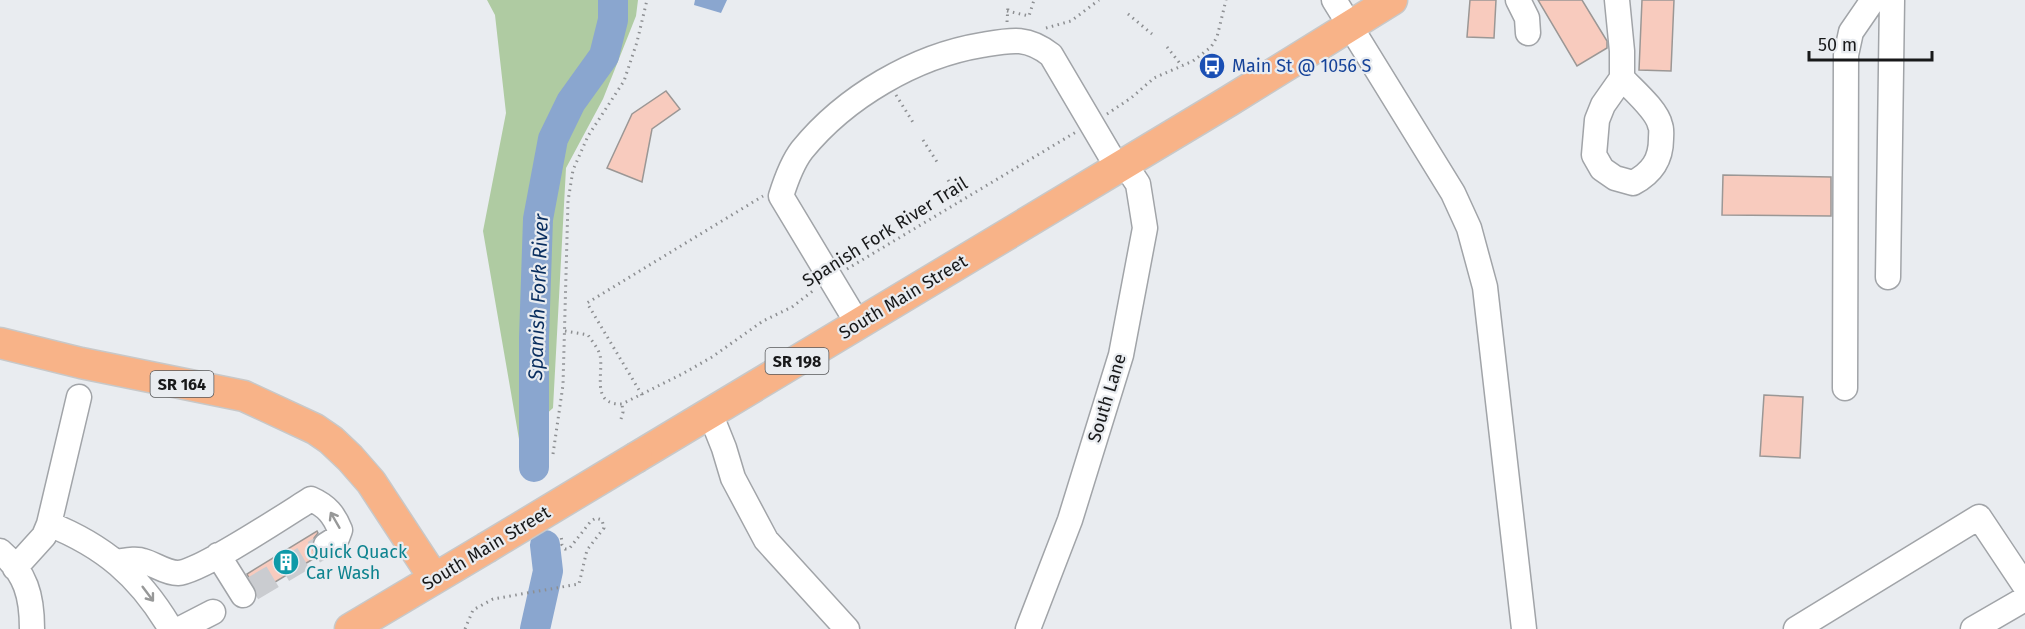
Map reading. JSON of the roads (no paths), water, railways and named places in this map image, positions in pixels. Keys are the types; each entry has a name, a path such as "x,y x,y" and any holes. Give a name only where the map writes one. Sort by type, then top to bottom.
{"main road":[{"name":"South Main Street","path":"350,629 1229,101 1392,0"},
{"name":"SR 164","path":"0,342 81,363 244,396 315,429 344,452 371,482 434,578"}],"street":[{"path":"1334,0 1448,183 1469,228 1485,287 1524,629"},
{"path":"1518,0 1527,18 1528,33"},
{"path":"1617,0 1622,78"},
{"path":"1845,388 1846,55 1851,32 1873,0"},
{"path":"1888,277 1892,0"},
{"name":"South Lane","path":"858,324 781,196 786,179 802,151 838,115 874,87 922,61 963,48 1016,39 1038,44 1052,54 1091,123 1120,165 1138,184 1145,228 1121,355 1070,520 1028,629"},
{"path":"32,629 32,605 29,590 8,560 44,536 49,524 79,397"},
{"path":"710,413 733,478 766,540 848,629"},
{"path":"116,562 142,560 164,570 176,573 186,572 311,500 325,506 336,520 340,530 337,538 326,545"},
{"path":"1796,629 1979,517 2025,586"},
{"path":"49,524 72,533 116,562 135,578 169,626 176,629"},
{"path":"180,629 233,601 218,555"},
{"path":"1973,629 2025,599"}],"water":[{"path":"695,0 727,0 721,13 694,5"}],"waterway":[{"name":"Spanish Fork River","path":"534,467 534,338 538,219 553,139 571,102 604,56 613,20 613,0"},
{"name":"Spanish Fork River","path":"535,629 548,571 545,545"}],"tunnel":[{"path":"252,589 326,545"}],"place":[{"name":"Main St @ 1056 S","path":"1212,66"},
{"name":"Quick Quack Car Wash","path":"286,562"}]}
